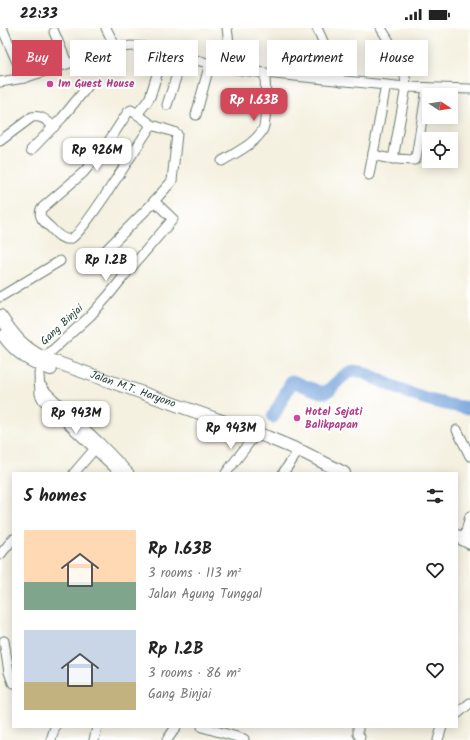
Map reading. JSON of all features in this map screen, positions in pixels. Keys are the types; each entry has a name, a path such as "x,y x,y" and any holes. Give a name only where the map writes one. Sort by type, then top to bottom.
{"main road":[{"name":"Jalan M.T. Haryono","path":"0,316 17,340 43,362 90,382 258,439 305,453 342,472"},
{"name":"Jalan M.T. Haryono","path":"0,330 8,342 19,353 34,363 43,362"},
{"name":"Jalan M.T. Haryono","path":"258,439 326,472"},
{"path":"462,541 470,552"}],"street":[{"path":"2,28 24,78"},
{"path":"106,28 112,40"},
{"path":"227,28 229,40"},
{"path":"317,28 341,81"},
{"path":"381,28 403,66 406,77 406,87 394,159"},
{"path":"54,32 67,63"},
{"path":"0,82 24,78 70,62"},
{"path":"259,72 427,88"},
{"path":"222,161 247,146 264,129 265,73"},
{"path":"137,114 148,102 157,76"},
{"path":"167,104 176,76"},
{"path":"196,116 207,76"},
{"path":"369,174 386,85"},
{"path":"31,150 54,127 88,86"},
{"path":"458,89 470,89"},
{"path":"98,258 172,181 177,134 149,124 131,110 128,112 107,144 84,172 41,209 40,214 44,221 62,238 68,240 74,238 148,130 149,124"},
{"path":"0,141 32,117 36,116 45,118 54,127"},
{"path":"374,153 376,156 414,160 416,158 422,120"},
{"name":"Gang Binjai","path":"43,362 90,316 173,219 154,201"},
{"path":"0,297 60,261"},
{"path":"43,362 39,374 39,383 119,472"},
{"path":"457,430 470,456"},
{"path":"227,472 258,439"},
{"path":"75,472 97,446"},
{"path":"97,446 128,472"},
{"path":"283,472 295,456"},
{"path":"462,541 470,516"},
{"path":"0,555 12,540"},
{"path":"4,641 9,672 12,680"},
{"path":"458,713 470,703"},
{"path":"51,740 55,728"},
{"path":"167,740 175,728"},
{"path":"206,728 244,739"},
{"path":"358,728 358,734 360,737"},
{"path":"438,740 442,728"}],"waterway":[{"path":"273,417 292,381 320,392 327,392 338,380 354,371 365,373 423,398 470,408"}],"place":[{"name":"Im Guest House","path":"50,84"},
{"name":"Hotel Sejati Balikpapan","path":"297,418"}]}
